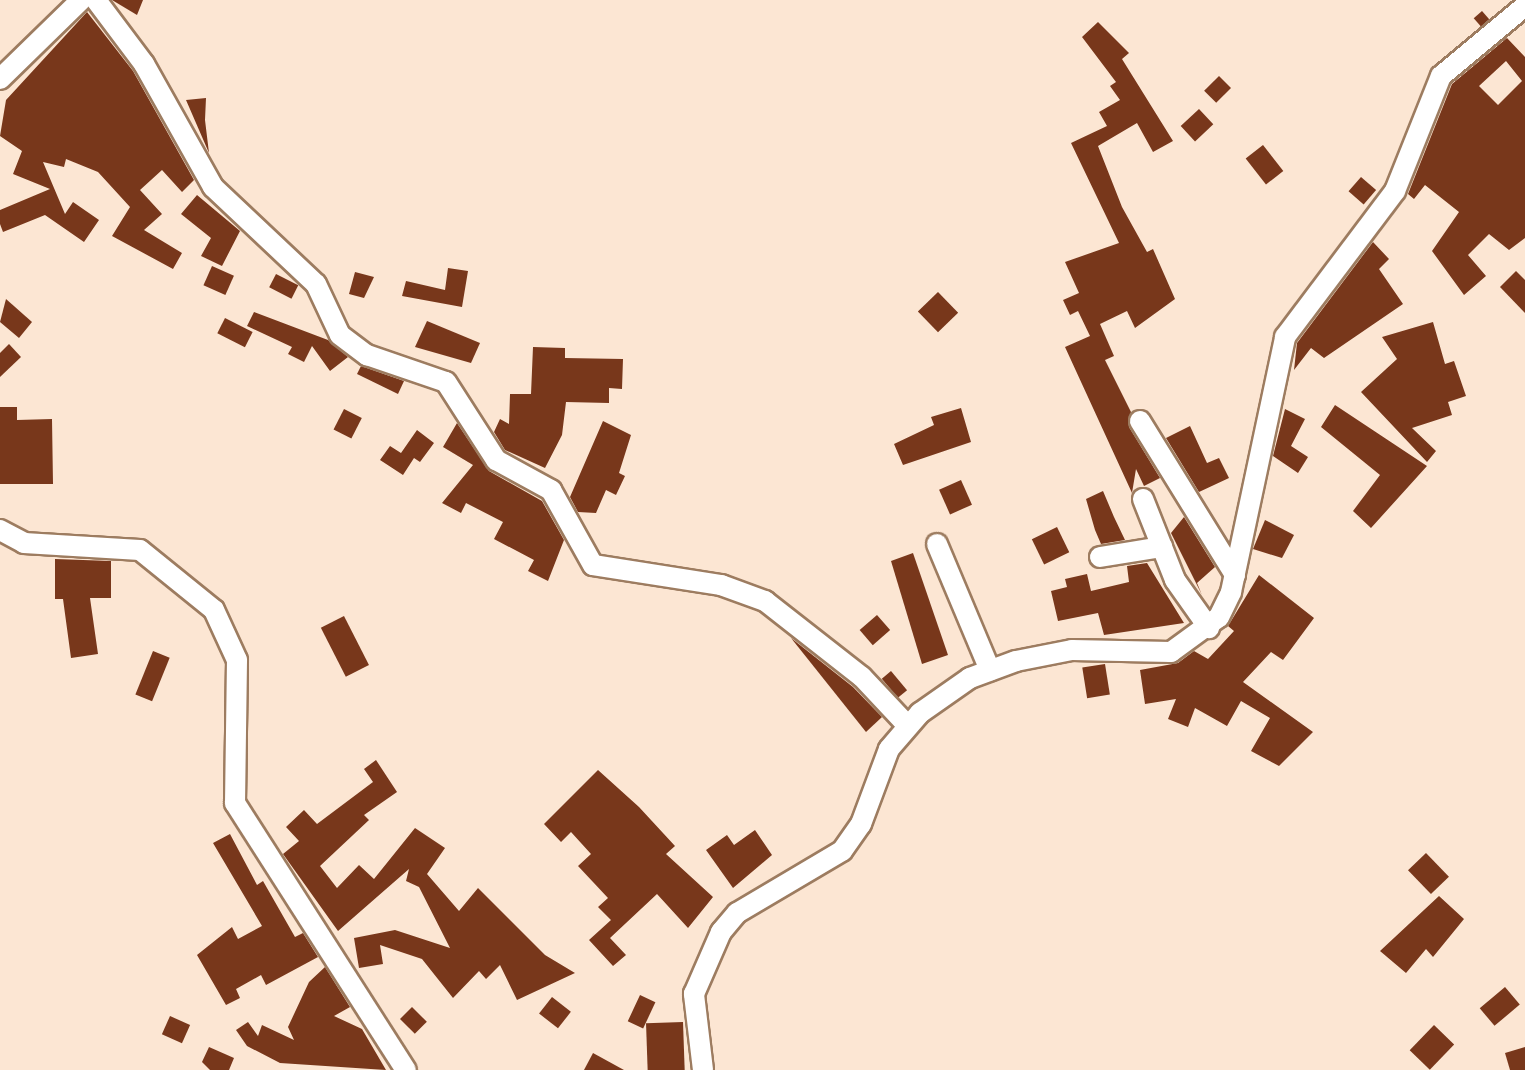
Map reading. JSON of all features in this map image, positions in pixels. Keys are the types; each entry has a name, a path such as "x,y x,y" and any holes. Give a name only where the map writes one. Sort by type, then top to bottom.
{"street":[{"path":"0,79 81,0"},
{"path":"96,0 144,64 206,178 316,284 340,335 367,355 446,382 496,460 551,490 593,565 721,585 765,601 862,677 907,725"},
{"path":"703,1070 694,994 721,932 737,913 842,851 907,725 990,670 1050,652 1157,654 1184,647 1209,628 1235,575 1285,337 1395,191 1441,76 1525,6"},
{"path":"1140,421 1235,575"},
{"path":"1143,499 1188,606 1209,628"},
{"path":"0,530 24,543 140,550 214,610 237,660 235,803 406,1070"},
{"path":"937,544 990,670"},
{"path":"1100,557 1162,547"}],"building":[{"path":"112,0 143,0 137,15"},
{"path":"1482,11 1489,19 1481,27 1474,18"},
{"path":"87,12 133,71 194,180 182,192 162,170 140,190 162,214 144,230 182,253 173,269 112,236 130,207 98,172 66,159 64,167 43,162 65,214 73,202 99,220 84,242 45,215 3,232 0,224 0,210 50,189 13,174 22,151 0,136 6,100"},
{"path":"1098,22 1129,53 1122,59 1173,141 1153,152 1137,123 1098,146 1122,207 1147,252 1153,249 1175,299 1135,328 1127,311 1100,324 1114,356 1105,360 1131,412 1129,427 1160,478 1144,486 1136,469 1132,493 1065,347 1090,336 1078,311 1070,315 1063,300 1079,293 1065,262 1119,243 1071,143 1107,126 1099,112 1120,100 1110,86 1116,82 1082,37"},
{"path":"1507,38 1525,57 1525,238 1509,250 1489,234 1468,255 1486,276 1464,295 1432,251 1459,212 1425,185 1414,199 1408,194 1452,84","holes":["1506,61 1522,81 1498,105 1479,86"]},
{"path":"1219,76 1231,88 1216,103 1204,91"},
{"path":"206,98 205,120 209,153 186,100"},
{"path":"1199,109 1213,124 1195,141 1181,126"},
{"path":"1263,145 1283,171 1266,185 1246,159"},
{"path":"1361,177 1376,190 1364,204 1349,191"},
{"path":"197,195 240,231 222,266 201,256 211,238 181,214"},
{"path":"1373,242 1389,259 1379,269 1403,304 1324,358 1311,348 1294,370 1297,343"},
{"path":"212,266 234,276 225,295 203,285"},
{"path":"448,268 468,271 462,307 402,296 406,281 445,290"},
{"path":"1516,271 1525,280 1525,313 1500,287"},
{"path":"355,272 374,277 364,298 349,294"},
{"path":"276,274 298,285 291,299 269,287"},
{"path":"938,292 958,313 938,332 918,311"},
{"path":"6,299 32,322 19,338 0,322"},
{"path":"254,312 328,340 348,357 330,371 312,346 304,362 288,354 292,347 247,326"},
{"path":"225,318 253,332 245,347 217,333"},
{"path":"427,321 480,343 471,363 415,347"},
{"path":"1433,322 1445,364 1454,361 1466,396 1448,402 1452,415 1412,428 1436,451 1427,462 1361,392 1397,359 1382,337"},
{"path":"9,344 21,357 0,377 0,353"},
{"path":"533,347 565,348 565,358 623,359 622,389 609,388 609,403 566,402 562,435 545,468 505,450 494,432 500,419 509,424 510,394 531,394"},
{"path":"361,366 404,381 398,394 357,374"},
{"path":"1335,405 1427,466 1371,528 1353,511 1380,475 1321,427"},
{"path":"0,407 17,407 17,420 52,419 53,484 0,484"},
{"path":"961,408 971,442 903,465 894,444 934,425 931,417"},
{"path":"344,409 362,418 351,439 334,429"},
{"path":"1285,409 1305,419 1291,446 1308,457 1298,473 1273,456"},
{"path":"603,421 631,435 619,473 625,476 616,495 606,490 596,513 578,512 570,497"},
{"path":"457,423 489,471 542,501 564,540 548,581 528,571 534,560 494,539 503,522 466,503 461,513 442,503 473,465 443,447"},
{"path":"1190,426 1207,463 1219,458 1229,478 1199,492 1166,438"},
{"path":"417,430 434,443 420,462 414,458 403,475 380,460 390,446 401,453"},
{"path":"961,480 972,505 950,514 939,490"},
{"path":"1103,491 1125,540 1101,544 1086,499"},
{"path":"1184,517 1215,567 1197,583 1202,595 1171,533"},
{"path":"1265,520 1294,535 1282,558 1253,549"},
{"path":"1057,527 1069,552 1044,564 1032,539"},
{"path":"913,553 948,655 922,664 891,561"},
{"path":"55,559 111,561 111,598 90,598 98,654 71,658 63,599 55,599"},
{"path":"1147,563 1184,623 1104,635 1098,613 1058,621 1051,591 1067,587 1065,579 1087,574 1091,591 1129,582 1127,566"},
{"path":"1259,575 1314,618 1283,660 1271,652 1243,682 1313,732 1279,766 1251,751 1270,718 1241,701 1227,726 1195,708 1188,727 1168,719 1176,699 1145,704 1140,670 1178,663 1194,651 1208,659 1234,631 1228,626"},
{"path":"877,615 890,630 873,645 860,630"},
{"path":"344,616 369,665 346,677 321,628"},
{"path":"791,638 853,687 882,717 866,732"},
{"path":"153,651 170,658 152,701 135,695"},
{"path":"1105,664 1110,695 1087,698 1082,668"},
{"path":"891,671 907,690 898,698 882,679"},
{"path":"376,760 397,792 364,815 369,820 320,866 337,888 359,865 374,879 415,828 445,848 427,874 459,911 478,888 545,955 575,973 517,1000 500,965 486,979 479,971 453,998 422,959 380,945 383,964 359,968 354,938 395,930 450,948 419,887 406,881 409,869 338,931 283,854 299,841 286,827 304,810 317,824 373,782 364,769"},
{"path":"598,770 639,807 675,846 666,854 713,897 688,928 657,894 610,938 626,955 613,966 589,940 611,920 598,907 608,898 578,866 591,854 571,832 561,842 544,824"},
{"path":"755,830 772,855 733,888 706,850 727,835 734,845"},
{"path":"230,834 257,885 263,881 295,937 303,933 318,957 266,985 261,975 236,989 240,998 226,1005 197,955 232,927 238,939 262,926 213,843"},
{"path":"1426,853 1449,877 1431,894 1408,870"},
{"path":"1439,896 1464,919 1433,957 1426,949 1406,973 1380,951"},
{"path":"325,967 350,1007 334,1016 362,1029 386,1070 280,1063 247,1046 236,1030 248,1022 258,1036 262,1025 294,1040 288,1027 309,982"},
{"path":"1505,987 1520,1005 1495,1026 1480,1008"},
{"path":"640,995 655,1002 643,1028 628,1021"},
{"path":"552,997 571,1012 558,1028 539,1014"},
{"path":"412,1007 427,1022 415,1034 400,1019"},
{"path":"170,1016 190,1025 182,1043 162,1034"},
{"path":"683,1022 685,1070 648,1070 646,1023"},
{"path":"1434,1025 1454,1044 1430,1070 1410,1050"},
{"path":"209,1047 234,1058 229,1070 210,1070 202,1062"},
{"path":"1525,1047 1525,1070 1510,1070 1505,1053"},
{"path":"593,1053 624,1070 584,1070"}]}
